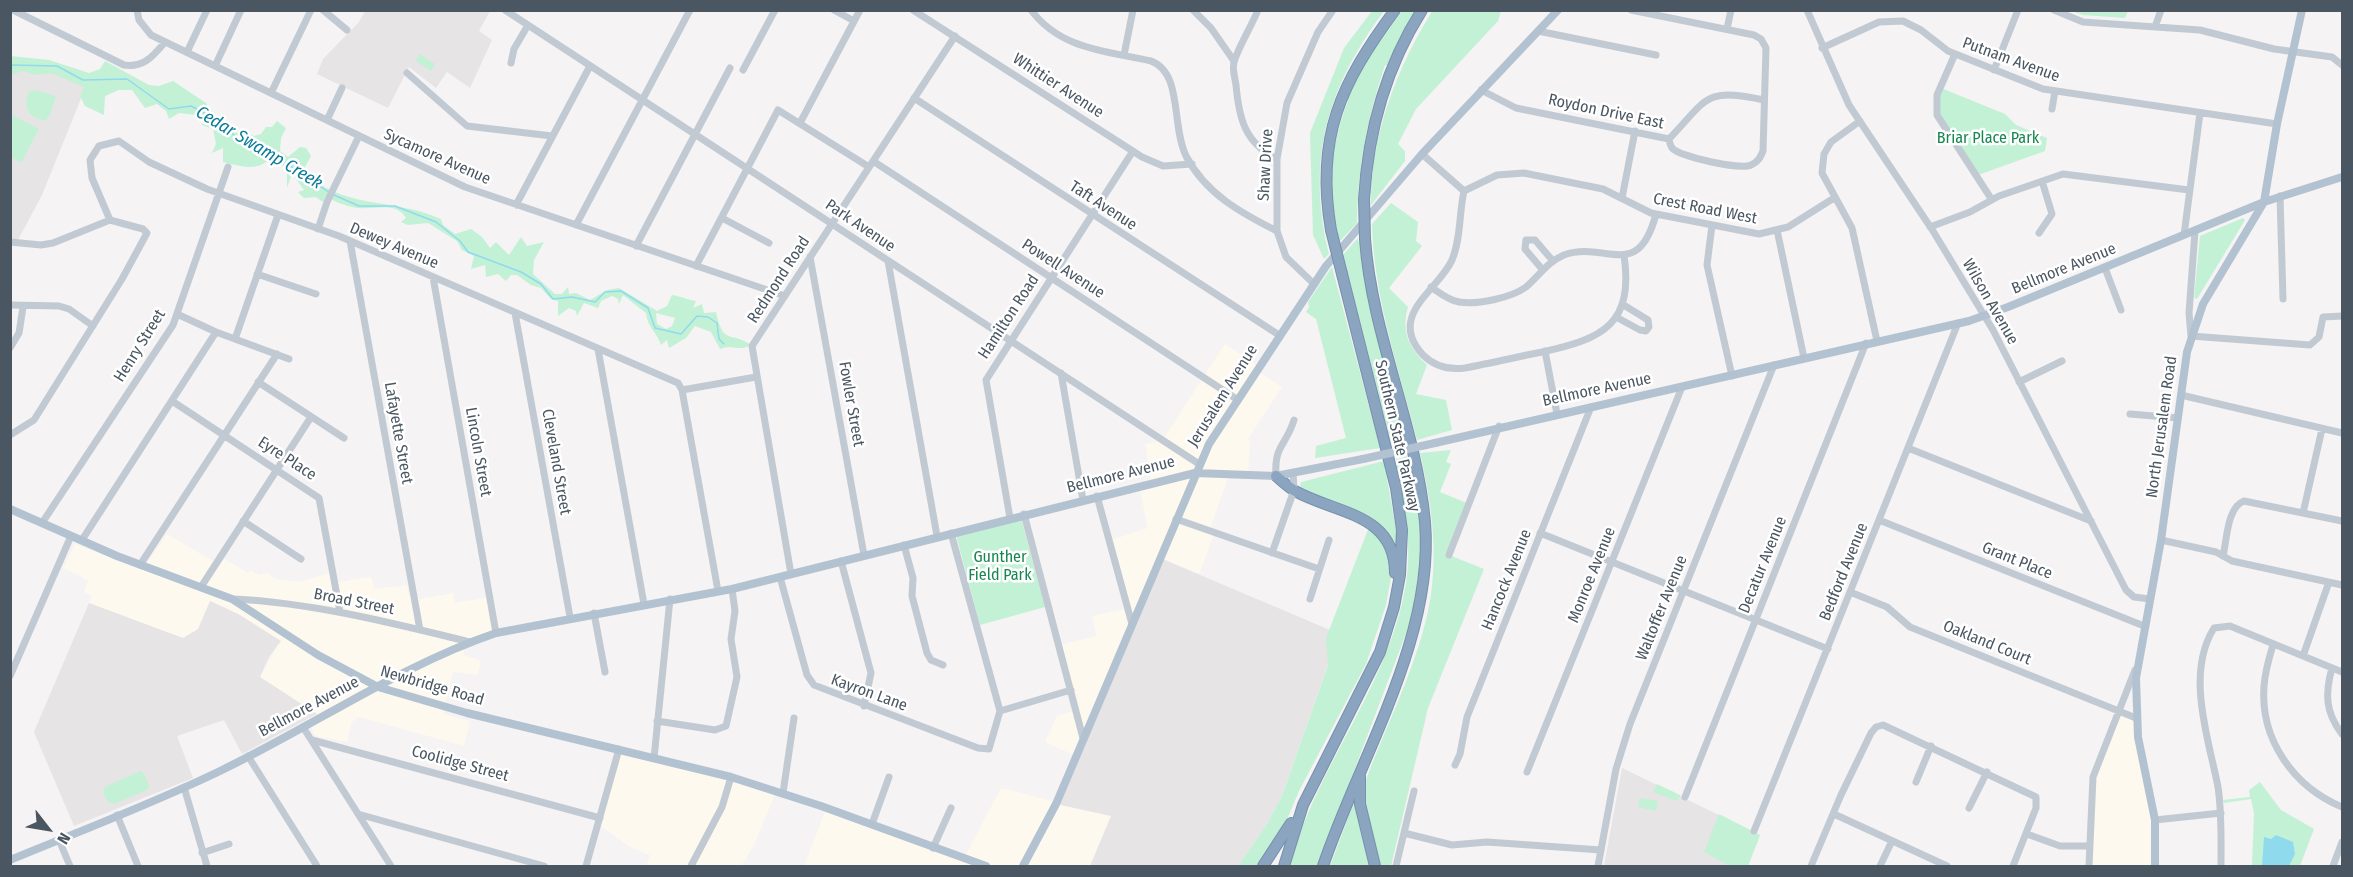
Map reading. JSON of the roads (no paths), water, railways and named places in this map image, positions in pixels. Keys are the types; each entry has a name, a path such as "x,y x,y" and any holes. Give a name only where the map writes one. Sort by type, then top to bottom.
{"highway":[{"name":"Southern State Parkway","path":"1284,867 1297,818 1380,652 1394,607 1402,553 1400,510 1331,230 1326,173 1335,117 1359,61 1395,10"},
{"name":"Southern State Parkway","path":"1323,867 1407,651 1422,593 1426,556 1419,483 1373,298 1365,239 1364,199 1370,149 1381,99 1399,52 1422,10"},
{"path":"1276,476 1294,490 1367,521 1383,534 1394,557 1394,607"},
{"path":"1360,773 1360,804 1375,867"},
{"path":"1263,867 1318,776"}],"main road":[{"name":"Jerusalem Avenue","path":"1023,867 1056,804 1197,468 1238,399 1313,283 1422,154 1558,10"},
{"name":"North Jerusalem Road","path":"2155,867 2155,820 2136,718 2138,662 2161,540 2191,336 2208,293 2264,202 2277,124 2302,10"},
{"name":"Bellmore Avenue","path":"10,860 184,787 378,687 470,642 496,633 570,617 732,589 1083,500 1197,468 1276,476 1293,473 1435,443 1499,426 1732,376 1958,323 2105,268 2264,202 2343,177"},
{"name":"Newbridge Road","path":"10,509 140,565 232,599 318,655 378,687 467,713 731,777 872,824 986,867"}],"street":[{"path":"13,10 124,65 147,62 165,42"},
{"name":"Sycamore Avenue","path":"137,10 144,29 165,42 465,187 785,296"},
{"path":"187,52 207,10"},
{"path":"215,66 241,10"},
{"path":"271,93 311,10"},
{"path":"323,10 347,30"},
{"name":"Park Avenue","path":"506,10 1061,373 1197,468"},
{"path":"576,225 690,10"},
{"path":"743,70 775,10"},
{"path":"834,10 854,21"},
{"path":"800,123 860,10"},
{"name":"Whittier Avenue","path":"913,10 1133,151 1163,166 1192,164"},
{"path":"1031,10 1046,27 1068,42 1157,63 1170,76 1179,133 1192,164 1218,196 1277,231"},
{"path":"1124,55 1133,10"},
{"path":"1193,10 1212,28 1234,61"},
{"path":"1258,10 1234,61 1237,105 1242,124 1258,148 1277,159"},
{"name":"Shaw Drive","path":"1313,283 1286,257 1277,231 1277,159 1287,103 1318,32 1333,10"},
{"path":"1631,10 1754,35 1761,39 1767,56 1764,100 1732,94 1713,96 1669,139"},
{"path":"1727,29 1731,10"},
{"name":"Wilson Avenue","path":"1807,10 1845,96 1984,315 2126,590 2134,597 2150,599"},
{"path":"1994,70 2018,10"},
{"path":"2054,10 2083,22 2200,30 2292,53 2332,57 2343,65"},
{"path":"2155,27 2161,10"},
{"name":"Putnam Avenue","path":"1822,48 1879,22 1897,20 1913,24 1940,46 1955,54 2055,92 2277,124"},
{"path":"511,63 514,49 528,25"},
{"path":"1538,31 1656,55"},
{"name":"Redmond Road","path":"791,574 752,346 955,36"},
{"path":"1955,54 1937,95 1937,115 1992,200"},
{"path":"516,205 590,66"},
{"path":"636,246 730,68"},
{"path":"407,74 466,126 552,136"},
{"path":"327,120 342,88"},
{"name":"Roydon Drive East","path":"1481,90 1516,108 1669,139 1672,148 1686,156 1740,167 1756,162 1763,151 1764,100"},
{"path":"2052,109 2055,92"},
{"name":"Taft Avenue","path":"914,98 1279,335"},
{"name":"Powell Avenue","path":"747,169 778,110 871,164 1051,277 1238,399"},
{"path":"2184,235 2200,113"},
{"path":"1860,121 1831,142 1824,154 1822,173 1852,228 1877,341"},
{"path":"1622,198 1635,131"},
{"path":"318,229 331,194 359,136"},
{"name":"Dewey Avenue","path":"111,220 90,169 94,151 107,142 126,143 149,162 219,194 350,241 678,383 682,390"},
{"name":"Hamilton Road","path":"1010,518 986,380 1133,151"},
{"path":"1422,154 1464,191 1453,257 1413,312 1413,334 1419,350 1432,362 1447,369 1478,365 1587,341 1605,330 1616,317 1622,304 1627,283 1624,255"},
{"name":"Henry Street","path":"42,522 169,332 228,167"},
{"path":"696,266 747,169"},
{"name":"Crest Road West","path":"1464,191 1497,176 1515,172 1603,189 1656,214 1751,234 1777,231 1795,223 1834,198"},
{"path":"1930,227 2057,175 2075,174 2189,190"},
{"path":"2039,233 2052,214 2042,181"},
{"path":"2280,196 2283,299"},
{"path":"1431,287 1452,300 1474,302 1519,291 1542,269 1565,255 1581,252 1624,255 1646,241 1656,214"},
{"path":"235,339 278,215"},
{"path":"722,218 769,243"},
{"path":"1261,223 1270,223 1277,218"},
{"path":"10,242 41,245 52,243 111,220 147,231 122,279 34,420 10,435"},
{"path":"1712,225 1707,265 1732,376"},
{"path":"1777,231 1804,358"},
{"path":"2195,231 2189,313 2191,336 2310,345 2319,337 2323,316 2343,316"},
{"path":"1542,269 1524,249 1526,240 1535,240 1553,261"},
{"name":"Lafayette Street","path":"350,241 420,630"},
{"name":"Fowler Street","path":"810,257 864,555"},
{"path":"888,261 937,536"},
{"path":"2105,268 2121,310"},
{"path":"257,274 316,294"},
{"name":"Lincoln Street","path":"433,277 496,633"},
{"path":"10,304 23,307 59,306 93,326"},
{"path":"1616,317 1643,331 1649,327 1648,320 1622,304"},
{"path":"10,348 19,333 23,307"},
{"name":"Cleveland Street","path":"515,313 570,617"},
{"path":"177,314 216,332 289,359"},
{"name":"Bedford Avenue","path":"1754,831 1958,323"},
{"path":"82,540 216,332"},
{"name":"Decatur Avenue","path":"1685,797 1866,344"},
{"path":"598,349 644,604"},
{"path":"1545,351 1557,414"},
{"path":"140,565 277,354"},
{"path":"2019,382 2062,361"},
{"name":"Waltoffer Avenue","path":"1598,867 1618,759 1774,365"},
{"path":"1061,373 1083,500"},
{"path":"718,591 682,390 756,377"},
{"path":"258,382 345,438"},
{"name":"Monroe Avenue","path":"1527,772 1682,387"},
{"path":"2181,395 2343,433"},
{"name":"Eyre Place","path":"172,401 319,498 340,612"},
{"name":"Hancock Avenue","path":"1455,765 1460,754 1467,717 1591,407"},
{"path":"2130,414 2178,418"},
{"path":"201,587 311,417"},
{"path":"1276,476 1277,450 1291,432 1294,420"},
{"path":"1449,555 1499,426"},
{"path":"2303,513 2322,429"},
{"path":"1908,448 2091,520"},
{"path":"1272,553 1294,490 1293,473"},
{"path":"1097,496 1132,624"},
{"path":"2223,556 2233,510 2238,503 2248,501 2343,521"},
{"path":"1024,514 1083,738"},
{"path":"1176,519 1319,569"},
{"name":"Grant Place","path":"1879,520 2144,626"},
{"path":"243,521 301,559"},
{"path":"951,532 1000,711 1071,690"},
{"path":"1540,533 1828,649"},
{"path":"10,676 71,536"},
{"path":"1310,599 1329,540"},
{"path":"2161,540 2223,556 2232,561 2343,585"},
{"path":"904,545 913,578 912,596 927,653 936,663 943,665"},
{"path":"841,561 871,673 864,706"},
{"name":"Kayron Lane","path":"780,577 810,681 820,690 978,748 989,749 1000,711"},
{"path":"2303,656 2329,582"},
{"path":"657,721 715,730 726,726 737,677 731,639 735,612 732,589"},
{"name":"Oakland Court","path":"1850,592 1887,607 1910,627 2136,718"},
{"name":"Broad Street","path":"232,599 279,602 340,612 470,642"},
{"path":"654,758 670,599"},
{"path":"594,613 605,672"},
{"path":"2221,867 2221,813 2202,717 2205,650 2214,628 2224,625 2343,672"},
{"path":"2273,645 2264,696 2266,720 2274,743 2289,768 2301,782 2316,794 2343,807"},
{"path":"2089,867 2093,777 2138,662"},
{"path":"2332,668 2326,698 2330,714 2343,734"},
{"path":"783,793 794,718"},
{"path":"1811,867 1834,814 1878,726 1890,727 2036,797 2037,802 2013,867"},
{"path":"303,727 391,867"},
{"name":"Coolidge Street","path":"312,740 600,818"},
{"path":"1916,782 1931,746"},
{"path":"586,867 619,749"},
{"path":"248,756 317,867"},
{"path":"1969,808 1987,772"},
{"path":"691,867 722,807 731,777"},
{"path":"872,824 888,777"},
{"path":"184,787 207,867"},
{"path":"1396,867 1414,791"},
{"path":"933,848 951,808"},
{"path":"358,813 544,867"},
{"path":"2155,820 2221,813"},
{"path":"1834,814 1947,867"},
{"path":"117,815 138,867"},
{"path":"1404,833 1452,845 1487,842 1601,850"},
{"path":"2026,834 2060,846 2089,846"},
{"path":"59,840 70,867"},
{"path":"1880,867 1892,841"},
{"path":"2333,867 2343,842"},
{"path":"202,854 229,843"}],"water":[{"path":"2276,835 2293,842 2295,854 2289,866 2262,866 2264,837 2271,839"}],"waterway":[{"name":"Cedar Swamp Creek","path":"10,65 57,66 83,80 127,79 169,109 191,106 212,117 246,145 279,158 330,193"},
{"name":"Cedar Swamp Creek","path":"334,195 359,206 395,206 436,222 460,241 468,252 521,272 541,284 553,299 572,297 595,302 605,292 621,291 648,308 655,328 681,334 697,316 708,317 717,323 719,339 724,344"}],"park label":[{"name":"Briar Place Park","path":"1988,139"},
{"name":"Gunther Field Park","path":"1000,567"}]}
